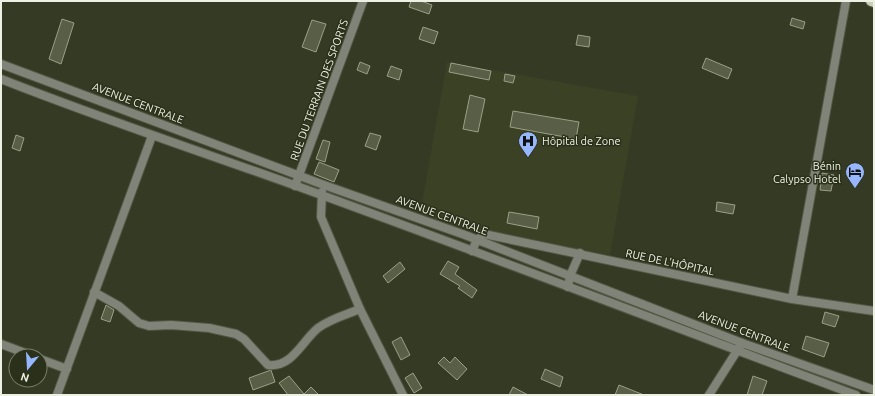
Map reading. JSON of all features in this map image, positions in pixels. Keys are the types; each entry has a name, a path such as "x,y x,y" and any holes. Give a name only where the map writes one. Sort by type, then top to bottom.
{"street":[{"name":"RUE DU TERRAIN DES SPORTS","path":"295,186 363,1"},
{"path":"792,299 846,1"},
{"name":"AVENUE CENTRALE","path":"1,64 324,185 477,240 742,343 874,390"},
{"name":"AVENUE CENTRALE","path":"1,79 152,136 295,186 472,251 856,395"},
{"path":"57,395 68,369 94,292 152,136"},
{"path":"324,185 320,196 321,217 360,309 403,395"},
{"name":"RUE DE L'HÔPITAL","path":"477,240 484,234 580,253 792,299 874,311"},
{"path":"472,251 477,240"},
{"path":"568,287 570,276 580,253"},
{"path":"94,292 119,306 139,323 149,326 172,325 209,328 236,334 244,339 268,365 275,366 293,355 316,329 326,323 360,309"},
{"path":"709,395 742,343"},
{"path":"1,344 12,348"},
{"path":"48,362 68,369"}],"shaded area":[{"name":"Hôpital de Zone","path":"447,62 638,96 610,255 419,220"}],"building":[{"path":"411,1 421,1 432,5 429,14 409,7"},
{"path":"792,18 805,22 803,29 790,25"},
{"path":"62,19 74,23 61,64 49,59"},
{"path":"312,20 326,24 316,52 302,47"},
{"path":"423,27 438,32 434,44 419,39"},
{"path":"578,35 590,37 589,47 576,45"},
{"path":"706,58 732,69 728,79 702,68"},
{"path":"360,62 370,66 367,74 357,70"},
{"path":"451,63 491,71 489,80 449,72"},
{"path":"391,66 402,70 399,80 387,76"},
{"path":"505,74 515,76 513,83 504,81"},
{"path":"470,95 485,99 478,132 463,129"},
{"path":"513,111 579,122 576,139 510,127"},
{"path":"370,133 381,136 376,150 365,146"},
{"path":"16,135 24,138 20,151 12,148"},
{"path":"323,140 330,142 325,162 316,159"},
{"path":"319,162 339,170 334,182 314,174"},
{"path":"822,173 834,175 831,191 820,190"},
{"path":"717,202 735,205 733,214 716,211"},
{"path":"509,212 539,217 537,229 507,223"},
{"path":"448,261 459,267 455,274 477,290 472,298 458,288 460,286 440,274"},
{"path":"400,262 405,269 388,283 383,276"},
{"path":"106,305 114,310 110,322 101,319"},
{"path":"825,312 839,316 835,327 822,323"},
{"path":"806,336 829,343 824,357 802,349"},
{"path":"401,337 410,355 401,360 392,342"},
{"path":"444,357 450,363 455,357 467,369 457,380 438,363"},
{"path":"545,369 563,377 560,387 541,379"},
{"path":"271,370 275,382 253,390 249,378"},
{"path":"413,373 422,388 414,393 405,378"},
{"path":"289,376 304,394 311,387 319,395 288,395 279,383"},
{"path":"753,376 767,381 762,395 747,395"},
{"path":"619,385 644,395 615,395"},
{"path":"513,387 528,395 509,395"}],"place":[{"name":"Hôpital de Zone","path":"528,158"},
{"name":"Bénin Calypso Hotel","path":"855,189"}]}
